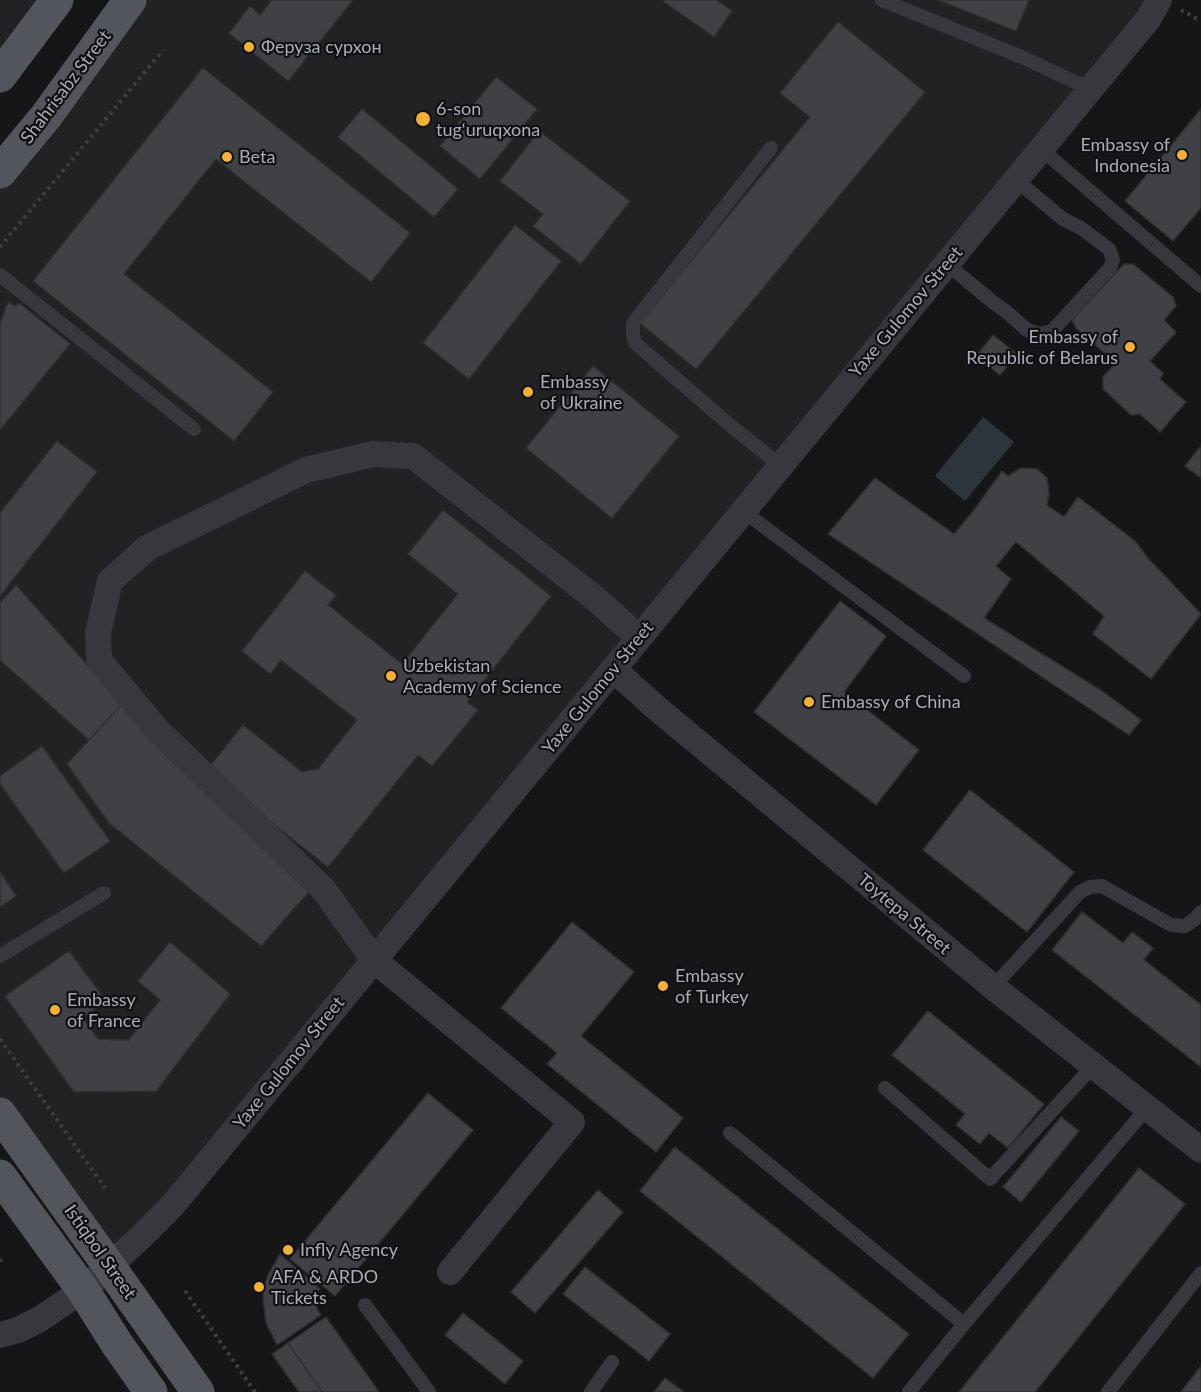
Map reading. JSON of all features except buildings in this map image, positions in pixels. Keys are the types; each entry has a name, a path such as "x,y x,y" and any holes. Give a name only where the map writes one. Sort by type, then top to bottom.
{"main road":[{"path":"0,76 57,0"},
{"name":"Shahrisabz Street","path":"0,172 47,115 130,0"},
{"name":"Istiqbol Street","path":"0,1114 198,1392"},
{"name":"Istiqbol Street","path":"0,1176 83,1290 151,1392"}],"street":[{"name":"Yaxe Gulomov Street","path":"0,1335 18,1330 40,1319 83,1290 172,1206 1149,18 1159,0"},
{"path":"450,1272 572,1122 374,960 324,890 158,731 99,660 98,633 110,581 147,548 306,470 373,454 413,456 596,599 639,638"},
{"name":"Toytepa Street","path":"614,669 660,711 993,987 1201,1150"}],"lane":[{"path":"882,0 1024,58 1090,90"},
{"path":"771,148 633,323 633,335 635,343 780,465"},
{"path":"1041,149 1201,286"},
{"path":"947,264 1027,330 1041,334 1052,331 1110,268 1113,260 1109,249 1082,228 1063,219 1016,180"},
{"path":"0,275 194,429"},
{"path":"743,511 964,676"},
{"path":"993,987 1080,892 1090,887 1102,886 1171,925 1185,926 1196,919 1201,912"},
{"path":"0,956 104,893"},
{"path":"885,1088 990,1179 1093,1066"},
{"path":"909,1392 1147,1108"},
{"path":"730,1133 964,1324"},
{"path":"1108,1392 1201,1273"},
{"path":"365,1305 429,1392"},
{"path":"591,1392 612,1362"}],"path":[{"path":"0,247 163,50"},
{"path":"0,1039 105,1188"},
{"path":"0,1259 4,1264"},
{"path":"185,1291 255,1392"}],"shaded area":[{"path":"0,0 57,0 0,76"},
{"path":"130,0 1159,0 109,1266 0,1114 0,172"},
{"path":"983,417 1014,442 965,501 935,476"}],"place":[{"name":"Феруза сурхон","path":"249,47"},
{"name":"6-son tug‘uruqxona","path":"423,119"},
{"name":"Embassy of Indonesia","path":"1182,155"},
{"name":"Beta","path":"227,157"},
{"name":"Embassy of Republic of Belarus","path":"1130,347"},
{"name":"Embassy of Ukraine","path":"528,392"},
{"name":"Uzbekistan Academy of Science","path":"391,676"},
{"name":"Embassy of China","path":"809,702"},
{"name":"Embassy of Turkey","path":"663,986"},
{"name":"Embassy of France","path":"55,1010"},
{"name":"Infly Agency","path":"288,1250"},
{"name":"AFA & ARDO Tickets","path":"259,1287"}]}
